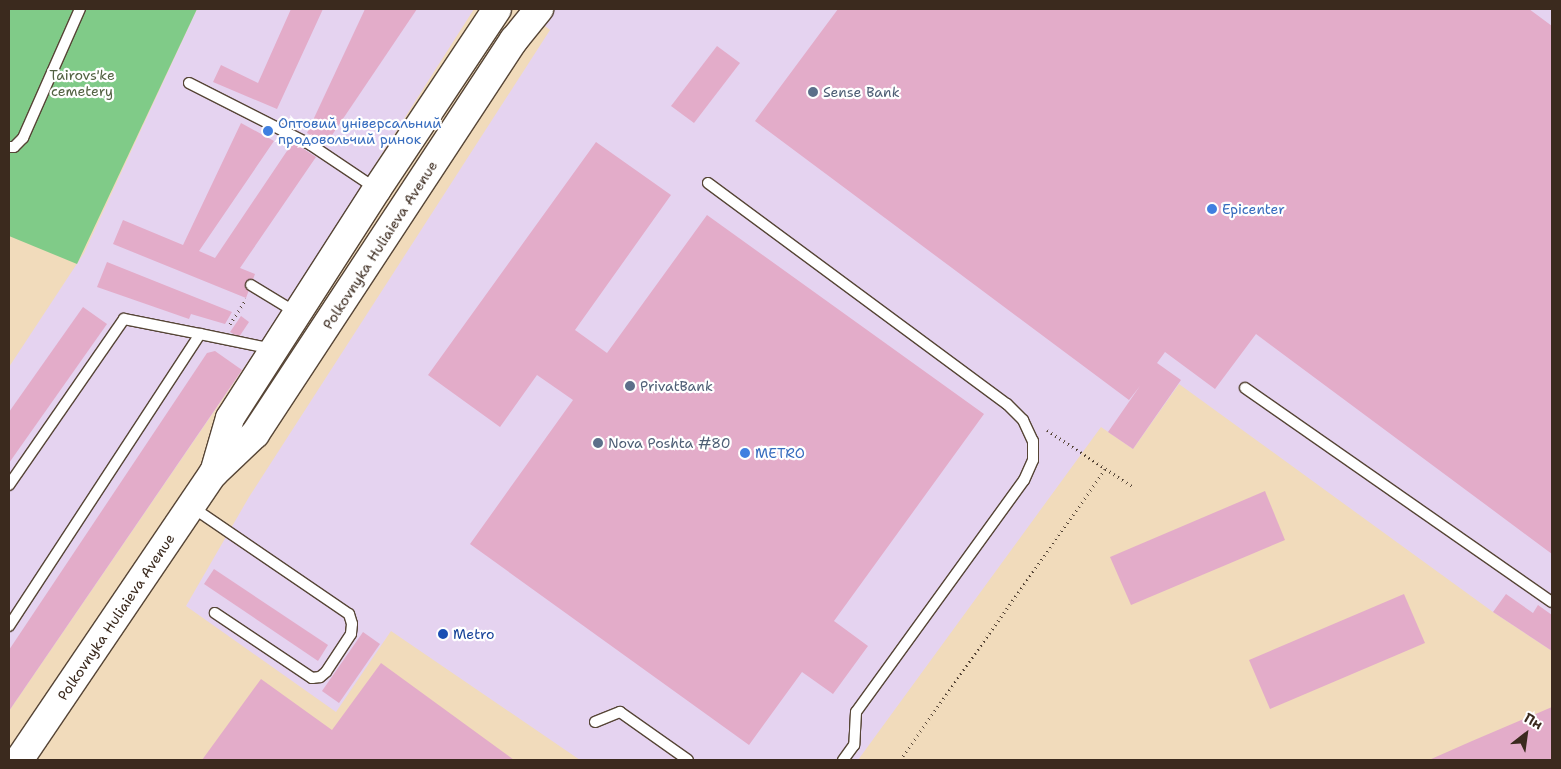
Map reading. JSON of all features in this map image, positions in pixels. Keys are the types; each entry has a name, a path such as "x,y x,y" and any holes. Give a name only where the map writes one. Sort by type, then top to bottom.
{"main road":[{"name":"Polkovnyka Huliaieva Avenue","path":"213,474 230,418 376,189 498,9"},
{"name":"Polkovnyka Huliaieva Avenue","path":"19,760 213,474 255,434 509,48 539,9"}],"lane":[{"path":"9,147 14,147 23,138 80,9"},
{"path":"189,83 313,141 376,189"},
{"path":"708,182 1006,404 1023,420 1032,441 1032,460 1024,480 856,712 854,745 843,760"},
{"path":"253,286 297,313"},
{"path":"9,485 124,319 274,349"},
{"path":"9,626 200,334"},
{"path":"1245,388 1552,602"},
{"path":"191,507 349,614 352,624 351,634 326,672 320,677 312,678 215,614"},
{"path":"595,722 620,712 688,760"}],"path":[{"path":"221,338 253,286"},
{"path":"1044,429 1132,486"},
{"path":"900,760 1105,469"}],"shaded area":[{"path":"197,9 474,9 267,334 9,711 9,367 84,253"},
{"path":"549,9 1552,9 1552,651 1493,612 1179,384 1133,449 1101,427 858,760 580,760 391,631 336,712 186,606 249,497 550,30 540,22"}],"green space":[{"name":"Tairovs'ke cemetery","path":"9,9 197,9 77,264 9,236"}],"building":[{"path":"291,9 323,9 277,109 213,82 221,65 258,83"},
{"path":"365,9 417,9 326,144 307,133"},
{"name":"Epicenter","path":"838,9 1529,9 1552,26 1552,554 1256,334 1215,389 1165,352 1157,363 1181,380 1133,449 1108,432 1140,386 1129,400 755,121"},
{"path":"717,46 740,63 694,123 671,106"},
{"path":"241,123 274,141 199,251 215,258 293,142 316,157 240,268 255,274 246,298 113,244 123,220 183,245"},
{"name":"METRO","path":"596,142 671,195 575,330 607,353 707,215 984,414 834,621 868,646 833,694 802,672 749,745 470,544 573,400 537,375 500,427 428,375"},
{"path":"107,262 232,312 225,324 191,314 189,319 97,287"},
{"path":"83,307 107,324 9,463 9,412"},
{"path":"241,316 249,322 239,337 230,332"},
{"path":"215,351 242,370 9,711 9,650 207,353"},
{"path":"1265,491 1285,540 1131,605 1110,557"},
{"path":"214,569 328,645 318,661 204,584"},
{"path":"1404,594 1425,643 1270,709 1249,660"},
{"path":"1506,594 1533,613 1538,605 1552,615 1552,651 1493,612"},
{"path":"363,632 380,644 339,703 322,691"},
{"path":"381,663 514,760 202,760 261,679 332,730"},
{"path":"1552,707 1552,760 1429,760 1472,741"}],"place":[{"name":"Sense Bank","path":"813,92"},
{"name":"Оптовий універсальний продовольчий ринок","path":"268,131"},
{"name":"Epicenter","path":"1212,209"},
{"name":"PrivatBank","path":"630,386"},
{"name":"Nova Poshta #80","path":"598,443"},
{"name":"METRO","path":"745,453"},
{"name":"Metro","path":"443,634"}]}
